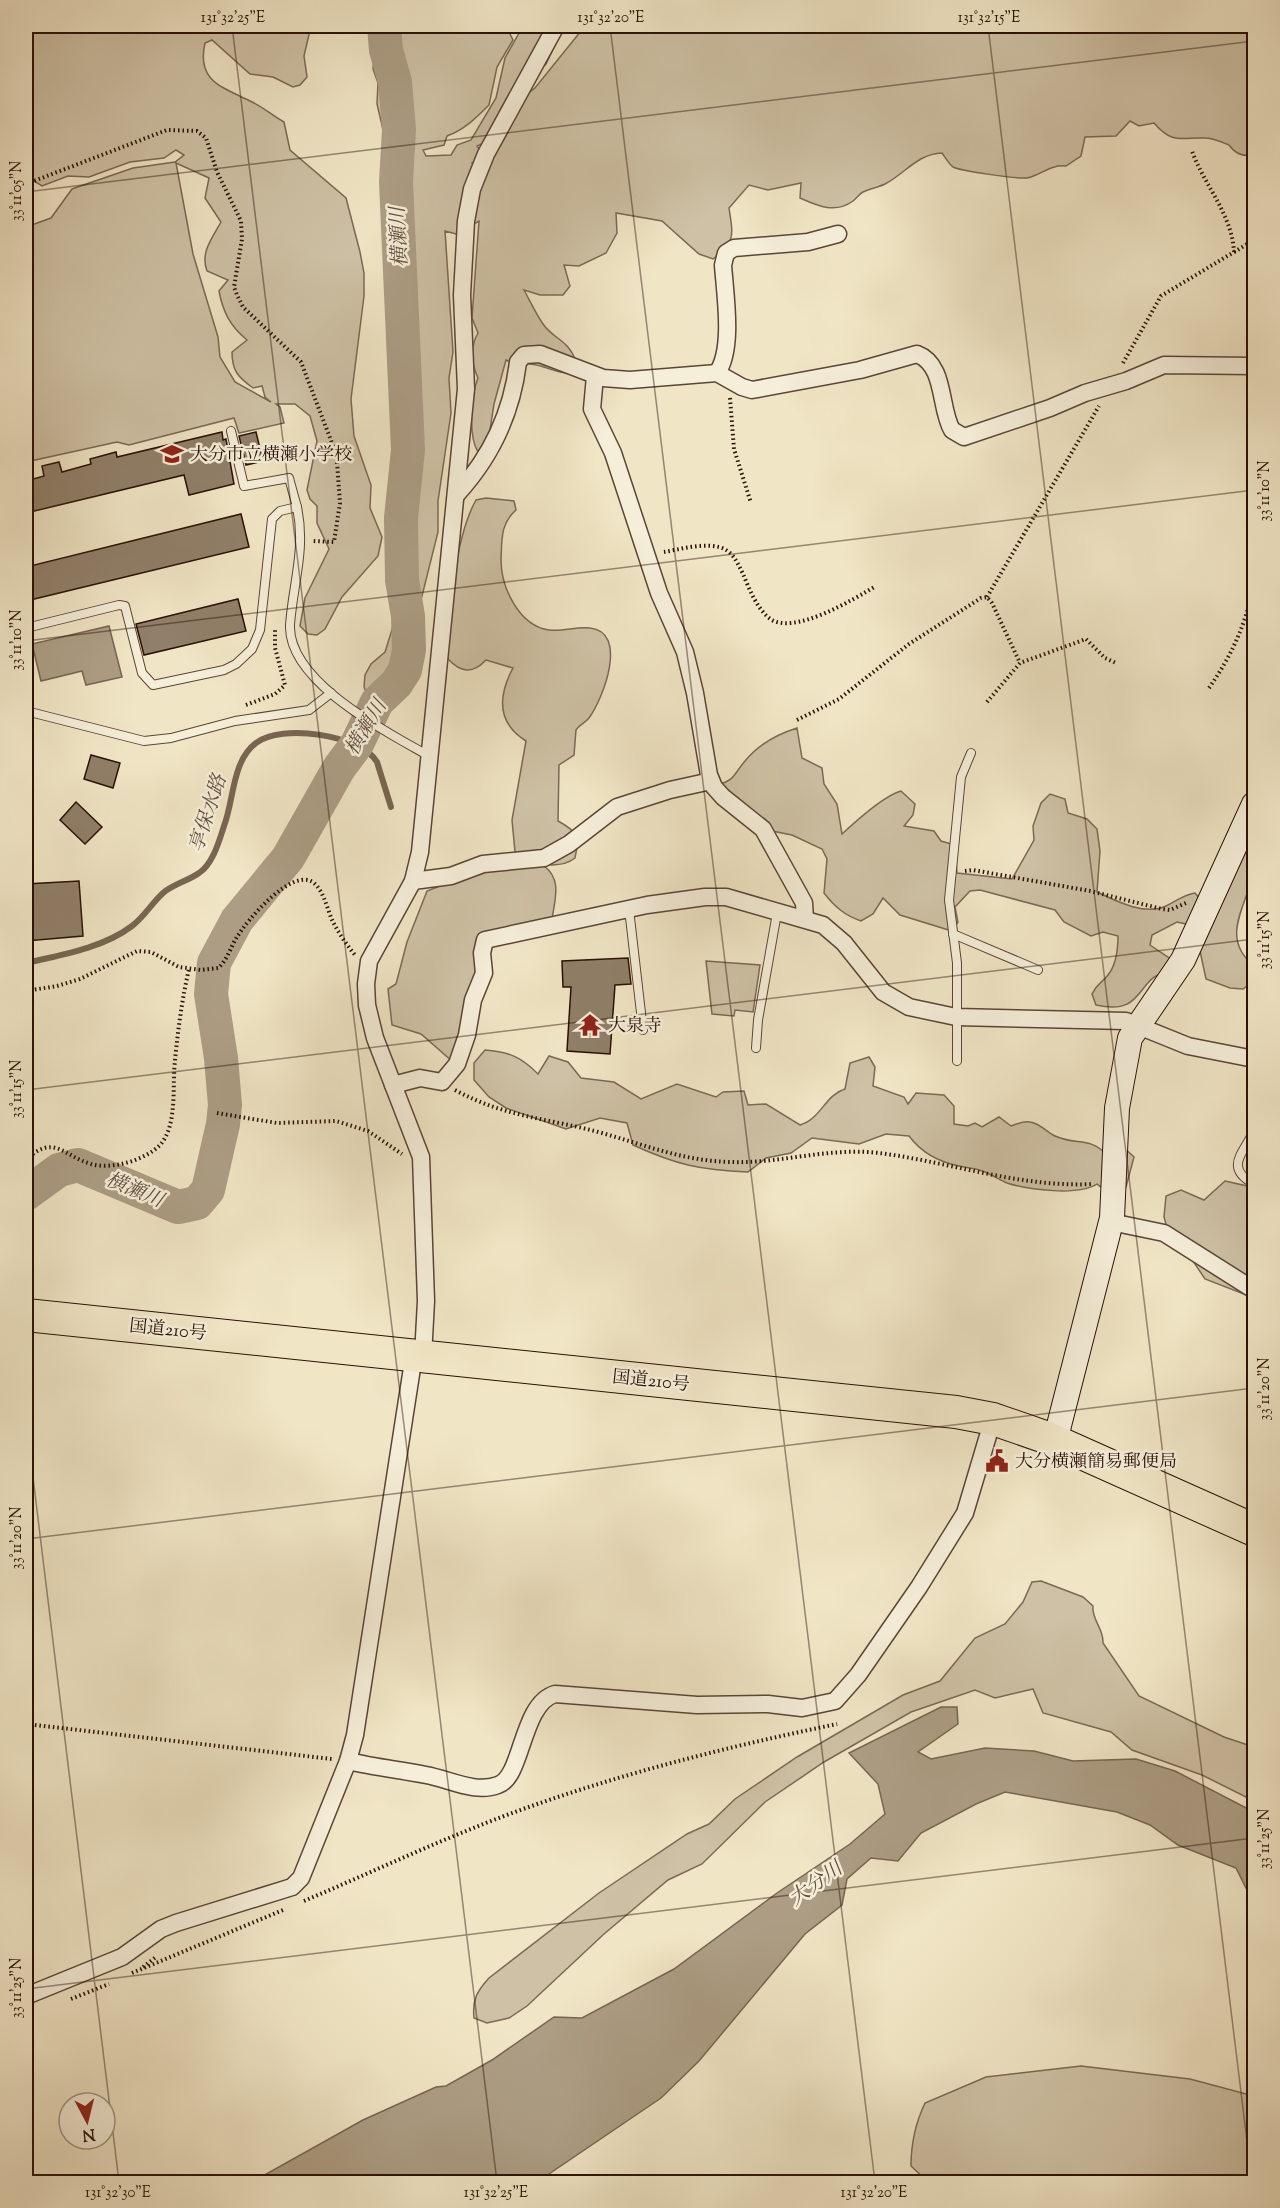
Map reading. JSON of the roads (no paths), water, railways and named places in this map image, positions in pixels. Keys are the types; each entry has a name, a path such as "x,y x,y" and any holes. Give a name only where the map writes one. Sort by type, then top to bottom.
{"highway":[{"name":"国道210号","path":"26,1315 956,1412 993,1419 1055,1442 1254,1530"}],"street":[{"path":"26,1996 122,1957 161,1929 238,1905 297,1883 348,1761 355,1735 426,1301 422,1168 418,1145 375,1038 367,1005 369,961 413,881 420,852 466,389 462,295 464,245 472,189 503,120 556,26"},
{"path":"723,376 722,364 727,340 723,265 726,253 734,248 808,242 838,234"},
{"path":"457,494 481,466 496,440 515,388 518,362 524,355 540,354 595,376 630,380 723,376 742,387 757,389 872,367 917,354 926,359 938,377 952,430 964,437 1050,408 1079,395 1126,381 1164,365 1254,366"},
{"path":"595,376 592,408 613,453 659,593 678,633 690,670 711,781 723,797 763,829 804,903 806,919"},
{"path":"413,881 451,876 483,864 544,858 569,844 617,807 670,790 711,781"},
{"path":"1055,1442 1111,1222 1118,1101 1130,1038 1137,1025 1174,976 1254,804"},
{"path":"393,1085 420,1078 442,1082 457,1064 467,1035 473,999 484,973 482,953 485,940 628,909 715,896 748,902 777,913 823,925 844,943 883,992 893,1000 933,1014 956,1017 1118,1020 1137,1025 1188,1046 1254,1059"},
{"path":"1111,1222 1164,1233 1254,1290"},
{"path":"348,1761 427,1775 476,1787 496,1786 507,1778 532,1717 546,1698 555,1694 698,1705 768,1704 802,1708 835,1701 858,1675 924,1580 964,1513 993,1419"}],"lane":[{"path":"231,431 244,486 290,478 302,541 291,636 302,664 331,693 429,756"},
{"path":"26,628 119,605 125,606 142,673 153,685 224,670 236,664 252,649 258,639 272,519 280,511 297,507"},
{"path":"26,711 144,741 171,738 235,721 309,710 331,693"},
{"path":"957,1061 957,963 949,908 961,777 971,753"},
{"path":"628,909 643,1030"},
{"path":"756,1048 758,1020 777,913"},
{"path":"953,934 1038,970"},
{"path":"1254,1130 1241,1149 1238,1161 1241,1174 1254,1184"}],"water":[{"path":"109,626 122,677 86,685 82,671 41,681 32,644"},
{"name":"大分川","path":"941,1707 957,1707 958,1724 918,1752 931,1759 985,1748 1034,1751 1073,1761 1136,1759 1175,1771 1254,1812 1254,1898 1248,1892 1236,1868 1178,1845 1150,1825 1117,1812 1005,1792 976,1804 921,1833 898,1861 871,1858 847,1879 842,1905 805,1934 699,2061 661,2098 537,2182 252,2182 363,2120 436,2087 446,2086 492,2060 554,2017 582,2018 674,1969 777,1893 850,1844 885,1814 878,1784 849,1753"}],"waterway":[{"name":"横瀬川","path":"26,1194 59,1170 78,1165 178,1207 197,1203 208,1190 225,1105 221,1058 211,994 214,963 237,920 288,858 339,768 357,744 377,702 396,684 405,670 409,650 408,616 402,580 401,518 408,450 396,182 399,130 395,82 386,50 384,26"},
{"name":"享保水路","path":"26,963 81,950 121,934 167,890 204,869 212,858 220,838 242,760 256,743 268,737 301,733 320,735 355,745 377,762 391,807"}],"place":[{"name":"大分市立横瀬小学校","path":"172,454"},
{"name":"大泉寺","path":"590,1025"},
{"name":"大分横瀬簡易郵便局","path":"997,1461"}]}
